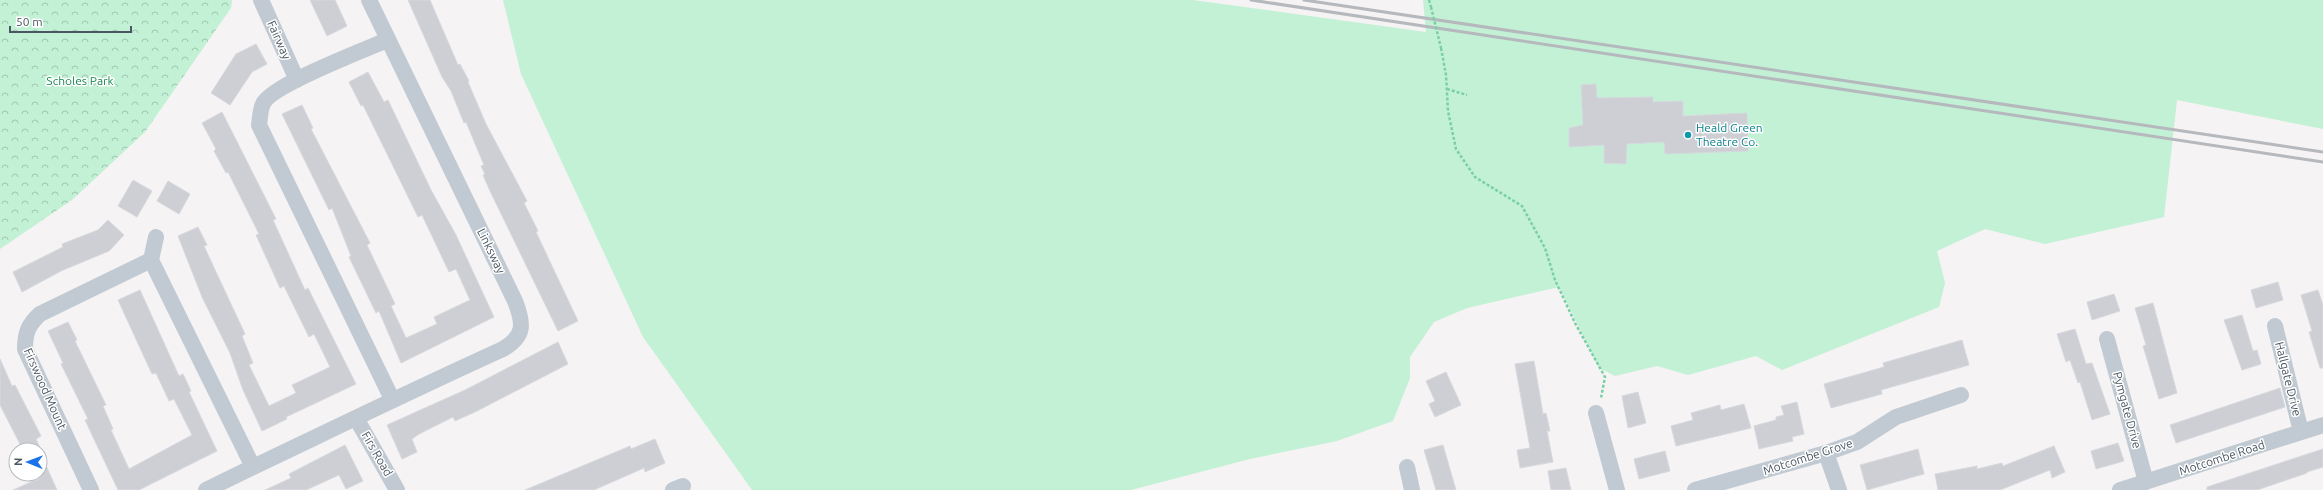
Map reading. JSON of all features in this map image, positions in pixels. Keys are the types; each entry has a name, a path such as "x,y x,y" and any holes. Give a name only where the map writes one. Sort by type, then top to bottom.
{"street":[{"name":"Fairway","path":"261,0 297,80"},
{"name":"Linksway","path":"356,418 392,399 513,342 521,331 521,316 369,0"},
{"path":"387,40 297,80 277,91 263,103 259,125 392,399"},
{"path":"156,237 151,260 253,466"},
{"name":"Firswood Mount","path":"91,490 26,349 25,335 30,323 40,314 151,260"},
{"name":"Hallgate Drive","path":"2275,326 2301,432"},
{"name":"Pymgate Drive","path":"2107,339 2146,482"},
{"name":"Motcombe Grove","path":"1695,490 1826,453 1857,442 1896,417 1961,395"},
{"path":"1596,413 1617,490"},
{"path":"206,490 253,466 356,418"},
{"name":"Firs Road","path":"356,418 397,490"},
{"name":"Motcombe Road","path":"2120,490 2323,425"},
{"path":"1826,453 1839,490"},
{"path":"1407,467 1412,490"}],"path":[{"path":"1429,0 1441,48 1447,89 1448,111 1456,149 1475,177 1522,206 1545,248 1556,280 1576,324 1605,377 1596,413"},
{"path":"1447,89 1467,95"}],"green space":[{"name":"Scholes Park","path":"0,0 232,0 231,8 145,132 72,200 0,249"},
{"path":"503,0 1193,0 1426,32 1423,0 2323,0 2323,129 2177,100 2164,217 2045,244 1985,229 1937,251 1945,283 1939,307 1782,370 1756,356 1688,375 1657,366 1615,376 1599,368 1559,287 1467,308 1434,322 1410,357 1410,378 1393,421 1337,441 1250,459 1131,490 752,490 643,337 521,74"}],"building":[{"path":"310,0 335,0 347,26 327,36"},
{"path":"408,0 430,0 458,65 460,64 469,81 468,82 486,124 527,201 524,203 538,231 536,232 578,321 558,331 490,191 483,175 485,174 481,166 484,165 466,122 464,123 451,91 442,77"},
{"path":"256,44 267,64 252,72 230,105 211,93 236,54"},
{"path":"368,72 384,102 388,100 431,190 456,235 494,317 401,363 379,311 376,313 349,257 351,256 332,208 329,210 282,114 302,105 313,128 311,129 370,243 367,245 395,304 391,306 406,338 437,324 434,317 470,300 456,269 449,272 422,215 418,217 363,105 361,106 349,82"},
{"path":"1596,84 1597,98 1653,97 1653,102 1683,101 1683,116 1747,113 1748,151 1665,154 1664,142 1627,144 1626,164 1604,163 1604,145 1569,147 1569,128 1583,125 1581,85"},
{"path":"222,112 276,219 273,220 305,290 308,288 356,384 286,417 287,419 262,431 243,390 230,353 202,297 178,236 198,227 207,245 204,246 245,334 242,336 253,363 249,365 269,406 296,393 292,385 330,367 314,334 309,337 284,286 280,288 256,235 259,234 228,172 226,173 214,151 216,149 202,123"},
{"path":"133,180 152,191 137,217 118,206"},
{"path":"168,181 190,194 179,214 157,201"},
{"path":"108,220 124,235 109,251 61,271 22,292 13,272 63,247 62,244 98,230"},
{"path":"2278,282 2283,300 2256,308 2251,290"},
{"path":"140,290 179,376 183,374 191,391 189,392 217,451 139,490 118,490 85,420 88,419 61,364 63,363 48,331 68,322 77,340 75,341 106,405 103,406 113,429 111,430 129,469 192,435 174,399 169,401 156,373 152,374 118,300"},
{"path":"2318,290 2323,305 2323,368 2320,368 2309,332 2312,331 2301,295"},
{"path":"2114,294 2120,311 2092,320 2087,302"},
{"path":"2153,303 2177,393 2159,399 2143,346 2146,345 2135,308"},
{"path":"2242,315 2253,351 2257,350 2261,364 2242,370 2224,320"},
{"path":"2075,329 2086,364 2092,363 2110,414 2092,420 2080,382 2078,383 2070,360 2066,362 2057,334"},
{"path":"1962,340 1969,365 1881,390 1882,394 1831,408 1824,384 1884,367 1883,363"},
{"path":"558,342 568,364 475,412 455,421 453,417 419,434 412,439 417,452 402,459 387,425 465,390"},
{"path":"0,359 12,386 15,385 41,436 36,439 37,442 19,442 0,405"},
{"path":"1534,361 1543,414 1546,413 1550,431 1547,431 1553,462 1520,468 1517,450 1530,448 1515,364"},
{"path":"1446,372 1461,405 1435,417 1429,404 1435,401 1426,381"},
{"path":"2280,388 2285,407 2176,443 2170,425"},
{"path":"1638,392 1646,423 1628,428 1622,396"},
{"path":"1797,402 1804,434 1792,437 1793,441 1759,449 1754,426 1776,420 1776,417 1784,415 1781,406"},
{"path":"1744,404 1751,428 1676,446 1671,426 1693,420 1691,413 1720,405 1721,410"},
{"path":"655,439 665,463 645,472 644,468 594,490 525,490 630,446 631,449"},
{"path":"2118,443 2124,461 2096,469 2091,451"},
{"path":"345,445 363,481 346,489 339,475 306,490 265,490 291,478 289,474"},
{"path":"1443,445 1456,490 1436,490 1424,450"},
{"path":"2054,446 2065,472 2052,478 2050,470 2000,490 1938,490 1935,474 1977,466 1977,469 2002,463 2003,466"},
{"path":"1918,449 1924,474 1867,490 1860,465"},
{"path":"2323,449 2323,467 2307,473 2257,490 2207,490 2207,487"},
{"path":"1665,451 1670,471 1639,479 1634,459"},
{"path":"1566,468 1571,490 1551,490 1548,471"},
{"path":"48,470 57,490 13,490 31,482 48,482"}],"railway":[{"path":"1251,0 2323,162"},
{"path":"1304,0 2323,152"}],"place":[{"name":"Heald Green Theatre Co.","path":"1688,135"}]}
